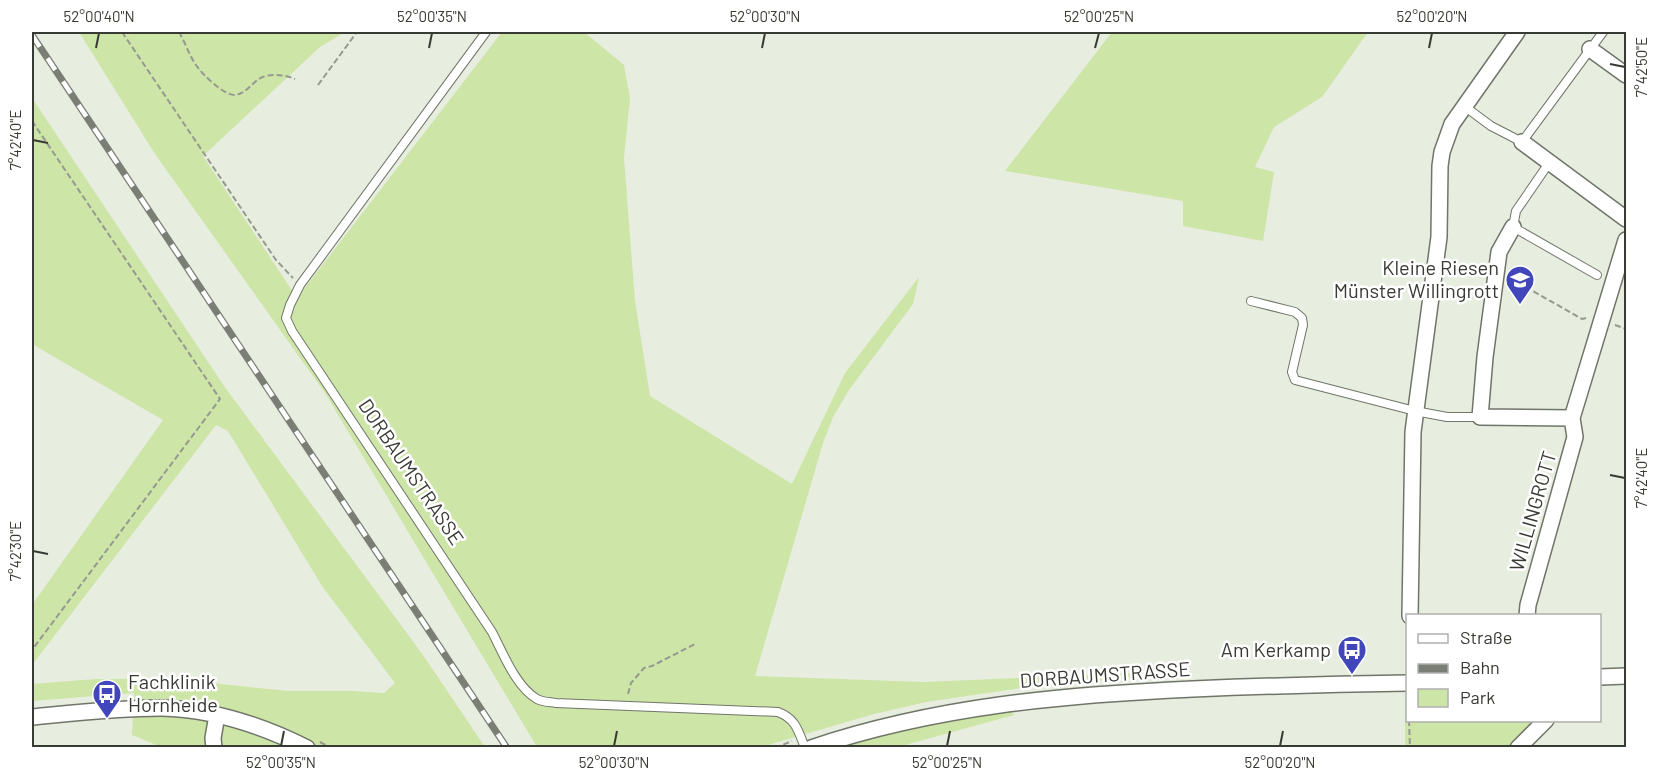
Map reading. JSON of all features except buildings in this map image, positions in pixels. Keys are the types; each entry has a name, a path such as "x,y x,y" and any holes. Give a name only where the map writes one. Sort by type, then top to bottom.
{"street":[{"path":"1410,614 1413,432 1439,237 1442,152 1452,124 1518,32"},
{"path":"1590,49 1626,75"},
{"path":"1522,142 1626,219"},
{"path":"1513,227 1499,252 1485,357 1480,417 1572,418"},
{"name":"WILLINGROTT","path":"1527,614 1575,437 1572,418 1626,240"},
{"path":"1601,677 1626,676"},
{"name":"DORBAUMSTRASSE","path":"806,743 929,716 1020,701 1176,690 1406,683"},
{"path":"32,717 127,709 163,708 193,711 259,726 307,747"},
{"path":"214,747 213,738 218,715"},
{"path":"1518,747 1544,722"}],"lane":[{"name":"DORBAUMSTRASSE","path":"486,32 300,285 286,318 292,331 492,632 527,692 539,700 556,703 778,712 795,723 806,743 805,747"},
{"path":"1464,106 1491,126 1522,142 1603,32"},
{"path":"1549,163 1516,211 1513,227 1597,275"},
{"path":"1251,301 1295,312 1302,318 1303,325 1292,372 1295,380 1415,411 1447,417 1480,417"}],"path":[{"path":"122,32 276,260 300,285"},
{"path":"179,32 196,65 216,86 227,93 235,95 245,91 259,79 271,76 286,75 295,79"},
{"path":"318,85 357,32"},
{"path":"32,121 220,399 32,650"},
{"path":"1496,277 1511,279 1582,319 1602,321 1626,329"},
{"path":"625,706 631,683 644,668 697,643"},
{"path":"1409,722 1410,747"},
{"path":"775,747 806,743"}],"green space":[{"path":"79,32 345,32 320,47 203,156 297,298 502,32 584,32 624,65 630,98 624,158 635,301 650,396 792,484 845,373 919,277 913,304 849,390 833,417 823,443 755,676 924,682 1134,673 1134,677 1021,688 926,702 874,714 761,747 537,747 325,393 155,154"},
{"path":"1112,32 1368,32 1322,97 1274,127 1255,167 1274,172 1263,241 1183,226 1183,201 1005,171"},
{"path":"32,98 224,386 423,655 485,747 159,747 132,735 134,693 32,701 32,684 96,679 174,679 288,691 384,693 395,683 322,586 228,431 216,425 32,665 32,605 163,420 32,344"},
{"path":"1405,697 1406,722 1549,722 1524,747 1405,747"},
{"path":"1010,709 1014,715 898,747 842,748 876,735"}],"railway":[{"path":"32,35 507,748"}],"place":[{"name":"Kleine Riesen Münster Willingrott","path":"1520,306"},
{"name":"Am Kerkamp","path":"1352,676"},
{"name":"Fachklinik Hornheide","path":"107,720"}]}
